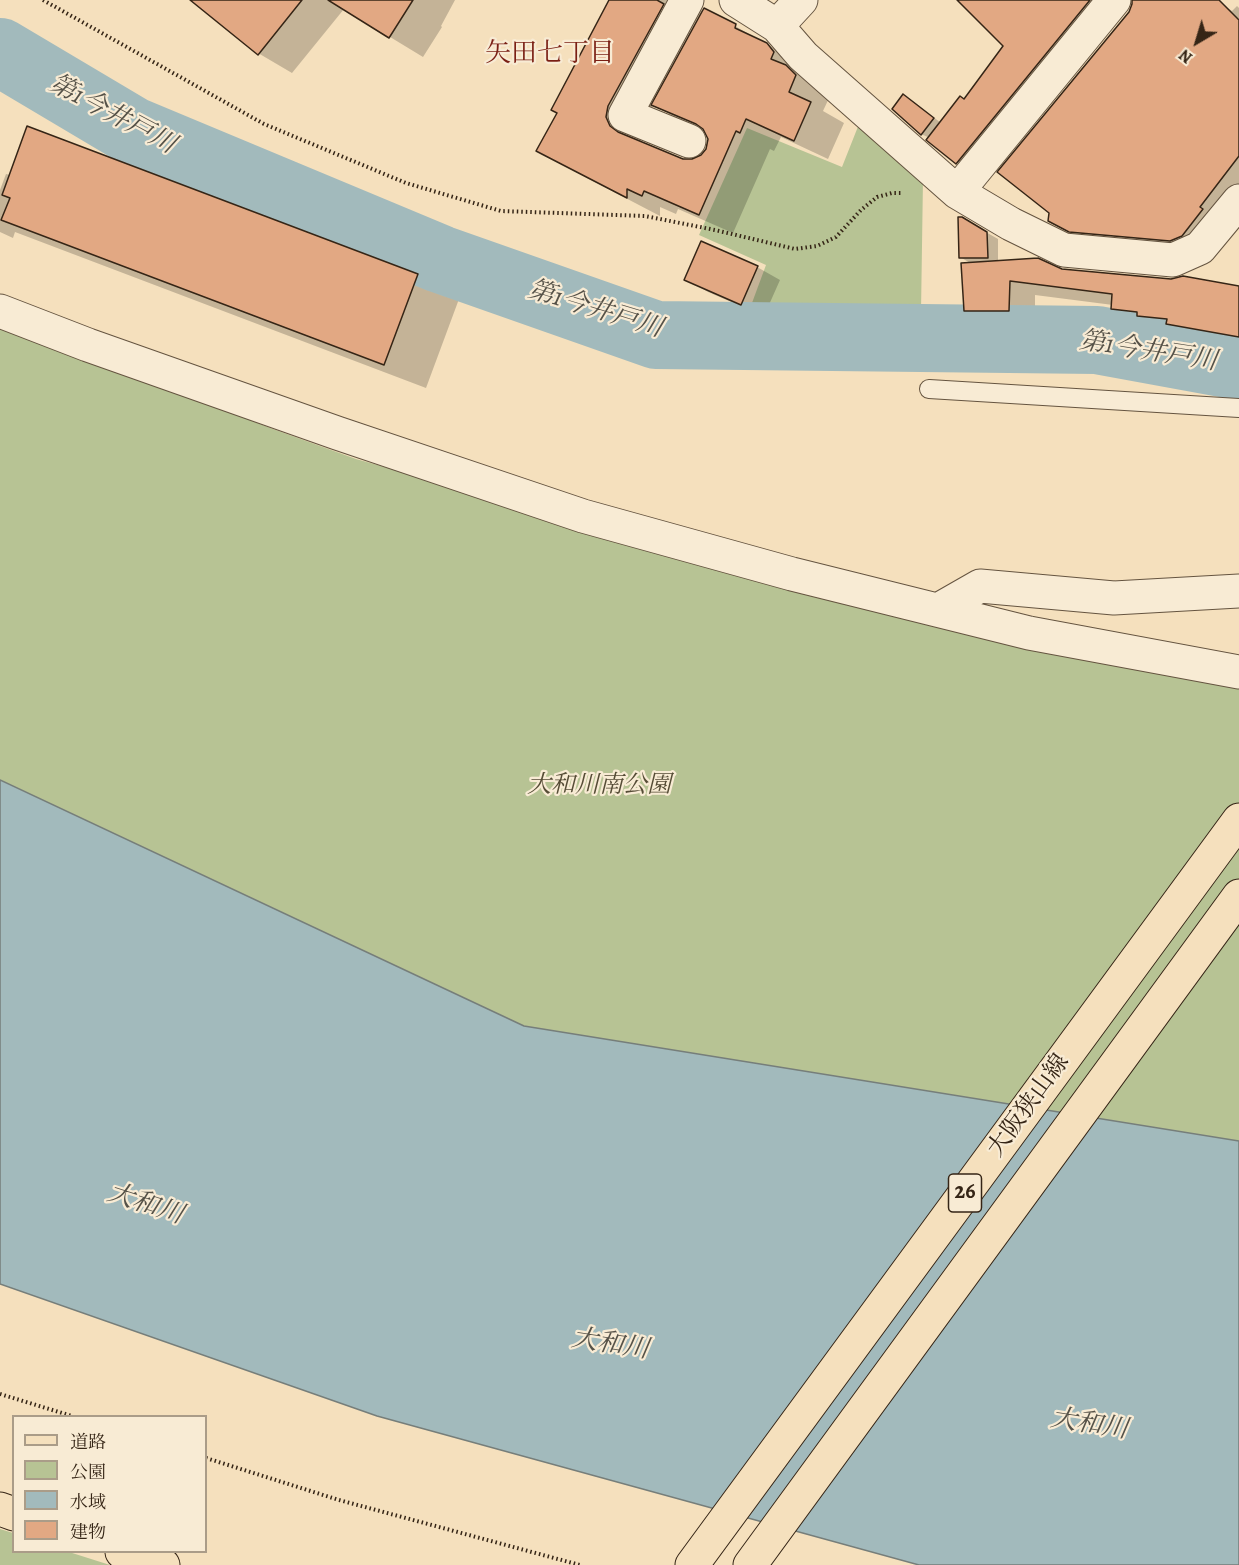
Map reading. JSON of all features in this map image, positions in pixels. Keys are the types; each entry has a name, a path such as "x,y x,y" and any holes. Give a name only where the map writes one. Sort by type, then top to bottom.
{"main road":[{"name":"大阪狭山線","path":"692,1565 1239,820"},
{"name":"大阪狭山線","path":"750,1565 1239,896"},
{"path":"128,1553 163,1565"}],"street":[{"path":"687,0 625,115 689,141"},
{"path":"736,0 777,26 802,56 957,192 1011,224 1064,250 1173,260 1200,248 1239,201"},
{"path":"777,26 801,0"},
{"path":"957,192 1113,0"},
{"path":"0,312 326,429 584,516 792,574 1029,633 1239,672"},
{"path":"938,610 980,586 1114,598 1239,591"}],"lane":[{"path":"929,389 1239,408"}],"path":[{"path":"43,0 264,124 406,183 501,211 645,216 795,249 817,246 836,237 861,210 877,197 902,193"},
{"path":"0,1394 69,1415"},
{"path":"207,1458 339,1500 580,1565"}],"green space":[{"path":"861,119 923,179 921,312 782,314 749,311 766,265 699,235 747,128 842,167"},
{"name":"大和川南公園","path":"0,323 356,459 435,481 1239,672 1239,1141 524,1026 0,780"},
{"path":"0,1529 12,1533 12,1553 72,1553 110,1565 0,1565"}],"water":[{"name":"大和川","path":"0,780 524,1026 1239,1141 1239,1565 919,1565 377,1416 0,1284"}],"building":[{"path":"190,0 302,0 258,55"},
{"path":"328,0 413,0 389,38"},
{"path":"609,0 657,0 664,4 608,106 606,117 610,126 618,132 683,159 692,159 701,155 706,149 708,139 703,129 651,105 704,8 736,24 735,28 767,43 774,52 771,59 786,65 796,75 789,92 811,102 794,141 746,119 740,133 736,131 699,215 644,191 642,196 627,189 627,198 536,151 557,113 551,110"},
{"path":"957,0 1090,0 956,164 926,140 960,96 964,99 1003,46"},
{"path":"1132,0 1219,0 1239,20 1239,156 1200,207 1203,209 1182,236 1170,241 1069,232 1048,221 1049,213 997,172 1129,12"},
{"path":"903,94 934,118 921,135 892,109"},
{"path":"27,126 418,274 384,365 1,220 10,198 2,195"},
{"path":"958,217 962,217 987,232 988,258 959,258"},
{"path":"701,241 758,266 741,305 684,280"},
{"path":"1038,258 1062,269 1171,279 1183,276 1239,286 1239,337 1166,324 1167,319 1137,316 1137,312 1111,309 1112,294 1010,281 1009,311 964,311 961,263"}],"waterway":[{"name":"第1今井戸川","path":"0,52 133,131 440,259 656,335 1097,340 1239,366"}],"district":[{"name":"矢田七丁目","path":"550,55"}]}
